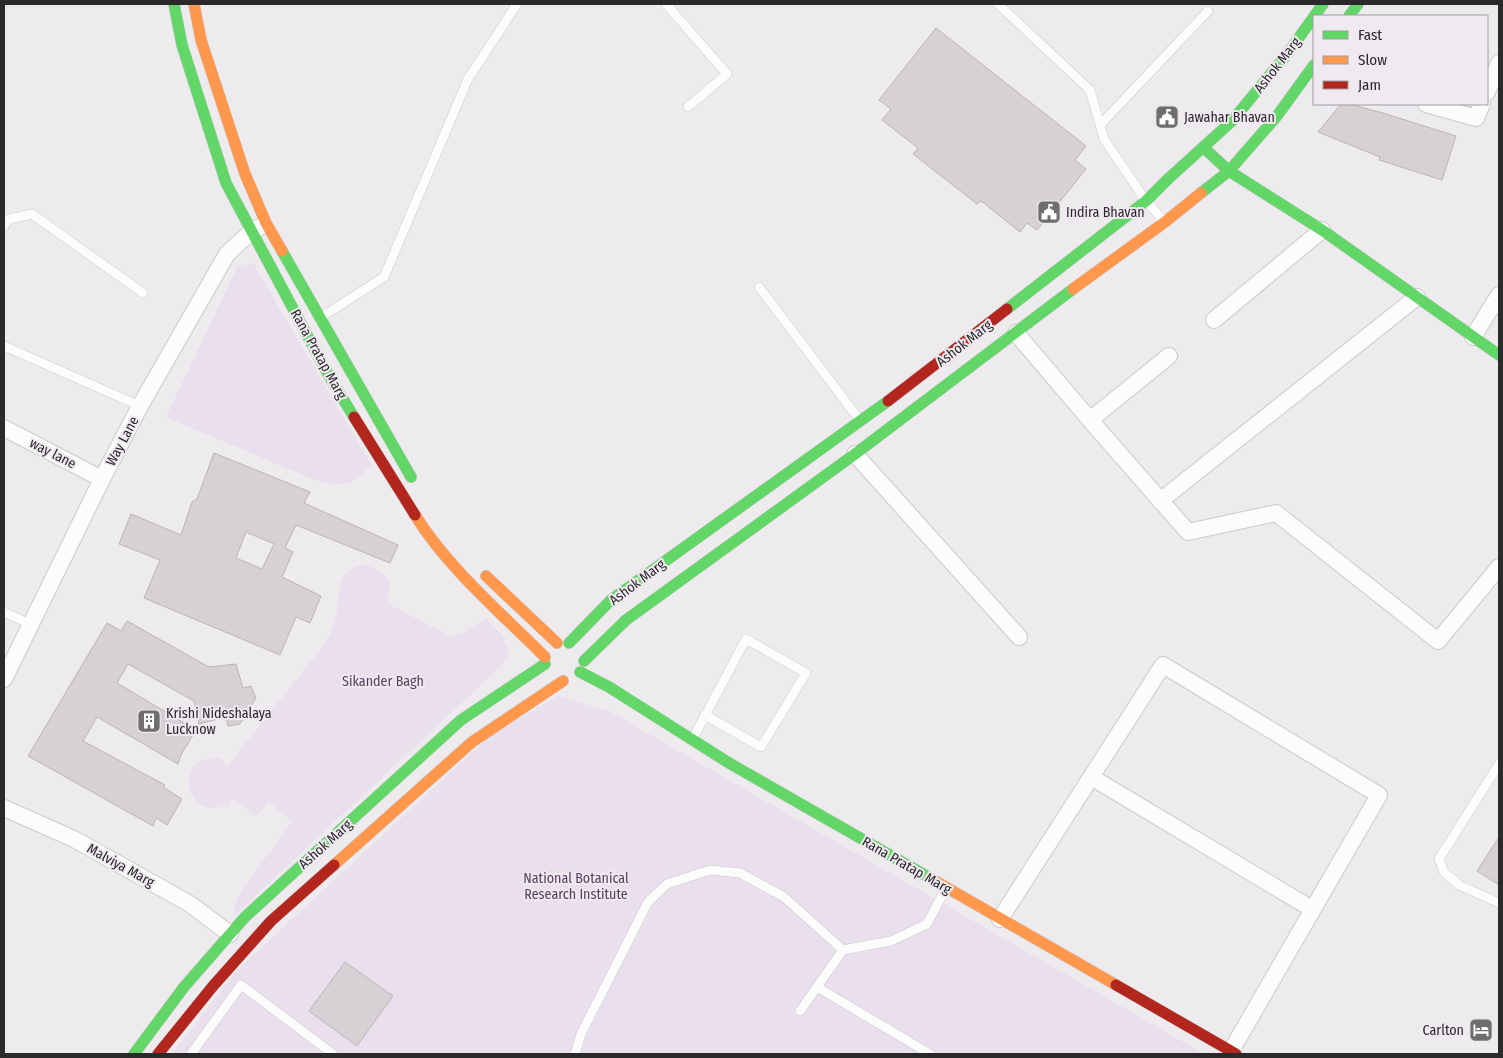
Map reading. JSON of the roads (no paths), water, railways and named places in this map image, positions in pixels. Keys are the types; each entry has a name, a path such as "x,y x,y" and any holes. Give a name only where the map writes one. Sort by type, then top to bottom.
{"main road":[{"name":"Rana Pratap Marg","path":"174,4 182,45 226,183 329,376 425,531 454,566 545,661"},
{"name":"Rana Pratap Marg","path":"194,4 201,40 245,174 266,223 416,486"},
{"name":"Ashok Marg","path":"1315,15 1323,4"},
{"path":"1350,15 1358,4"},
{"name":"Ashok Marg","path":"569,643 611,600 861,421 952,353 1146,201 1232,121 1288,53 1313,18"},
{"name":"Ashok Marg","path":"584,660 626,620 855,454 1165,222 1229,171 1313,69"},
{"path":"1203,147 1229,171 1322,230 1499,355"},
{"path":"478,569 557,643"},
{"path":"557,643 569,643 579,649 584,660 580,672 570,680 563,681 551,676 546,670 545,661 547,651 557,643"},
{"name":"Ashok Marg","path":"134,1054 184,987 245,917 460,720 545,661"},
{"name":"Rana Pratap Marg","path":"580,672 609,687 691,740 1233,1053"},
{"name":"Ashok Marg","path":"158,1054 185,1018 233,979 270,921 472,742 563,681"}],"street":[{"path":"1488,90 1499,63"},
{"path":"1430,105 1476,118 1482,105"},
{"name":"Way Lane","path":"4,679 140,406 227,254 252,231 266,223"},
{"path":"1214,320 1322,230"},
{"path":"1473,336 1499,295"},
{"path":"1160,501 1417,297"},
{"path":"1016,333 1188,532 1276,513 1438,641 1499,567"},
{"path":"1090,420 1169,356"},
{"name":"way lane","path":"4,428 102,479"},
{"path":"855,454 1019,637"},
{"path":"1000,919 1162,665 1379,795 1312,909 1233,1053"},
{"path":"1091,777 1312,909"},
{"name":"Malviya Marg","path":"4,808 83,844 190,904 230,934"}],"lane":[{"path":"320,318 384,278 468,78 517,4"},
{"path":"666,4 727,74 688,107"},
{"path":"998,4 1090,90 1104,139 1146,201 1165,222"},
{"path":"1100,125 1208,11"},
{"path":"4,226 9,219 32,214 142,293"},
{"path":"759,287 861,421"},
{"path":"4,346 140,406"},
{"path":"4,612 30,624"},
{"path":"691,740 746,639 806,673 761,747 705,716"},
{"path":"1499,764 1439,859 1444,872 1459,885 1499,903"},
{"path":"575,1054 581,1034 648,902 667,884 710,870 740,873 784,897 843,950"},
{"path":"800,1011 843,950 891,941 927,924 946,888"},
{"path":"191,1054 233,979 327,1052"},
{"path":"817,987 930,1054"}],"place":[{"name":"Jawahar Bhavan","path":"1167,117"},
{"name":"Indira Bhavan","path":"1049,212"},
{"name":"Krishi Nideshalaya Lucknow","path":"149,721"},
{"name":"Carlton","path":"1481,1030"}],"park label":[{"name":"Sikander Bagh","path":"383,681"},
{"name":"National Botanical Research Institute","path":"576,886"}]}
